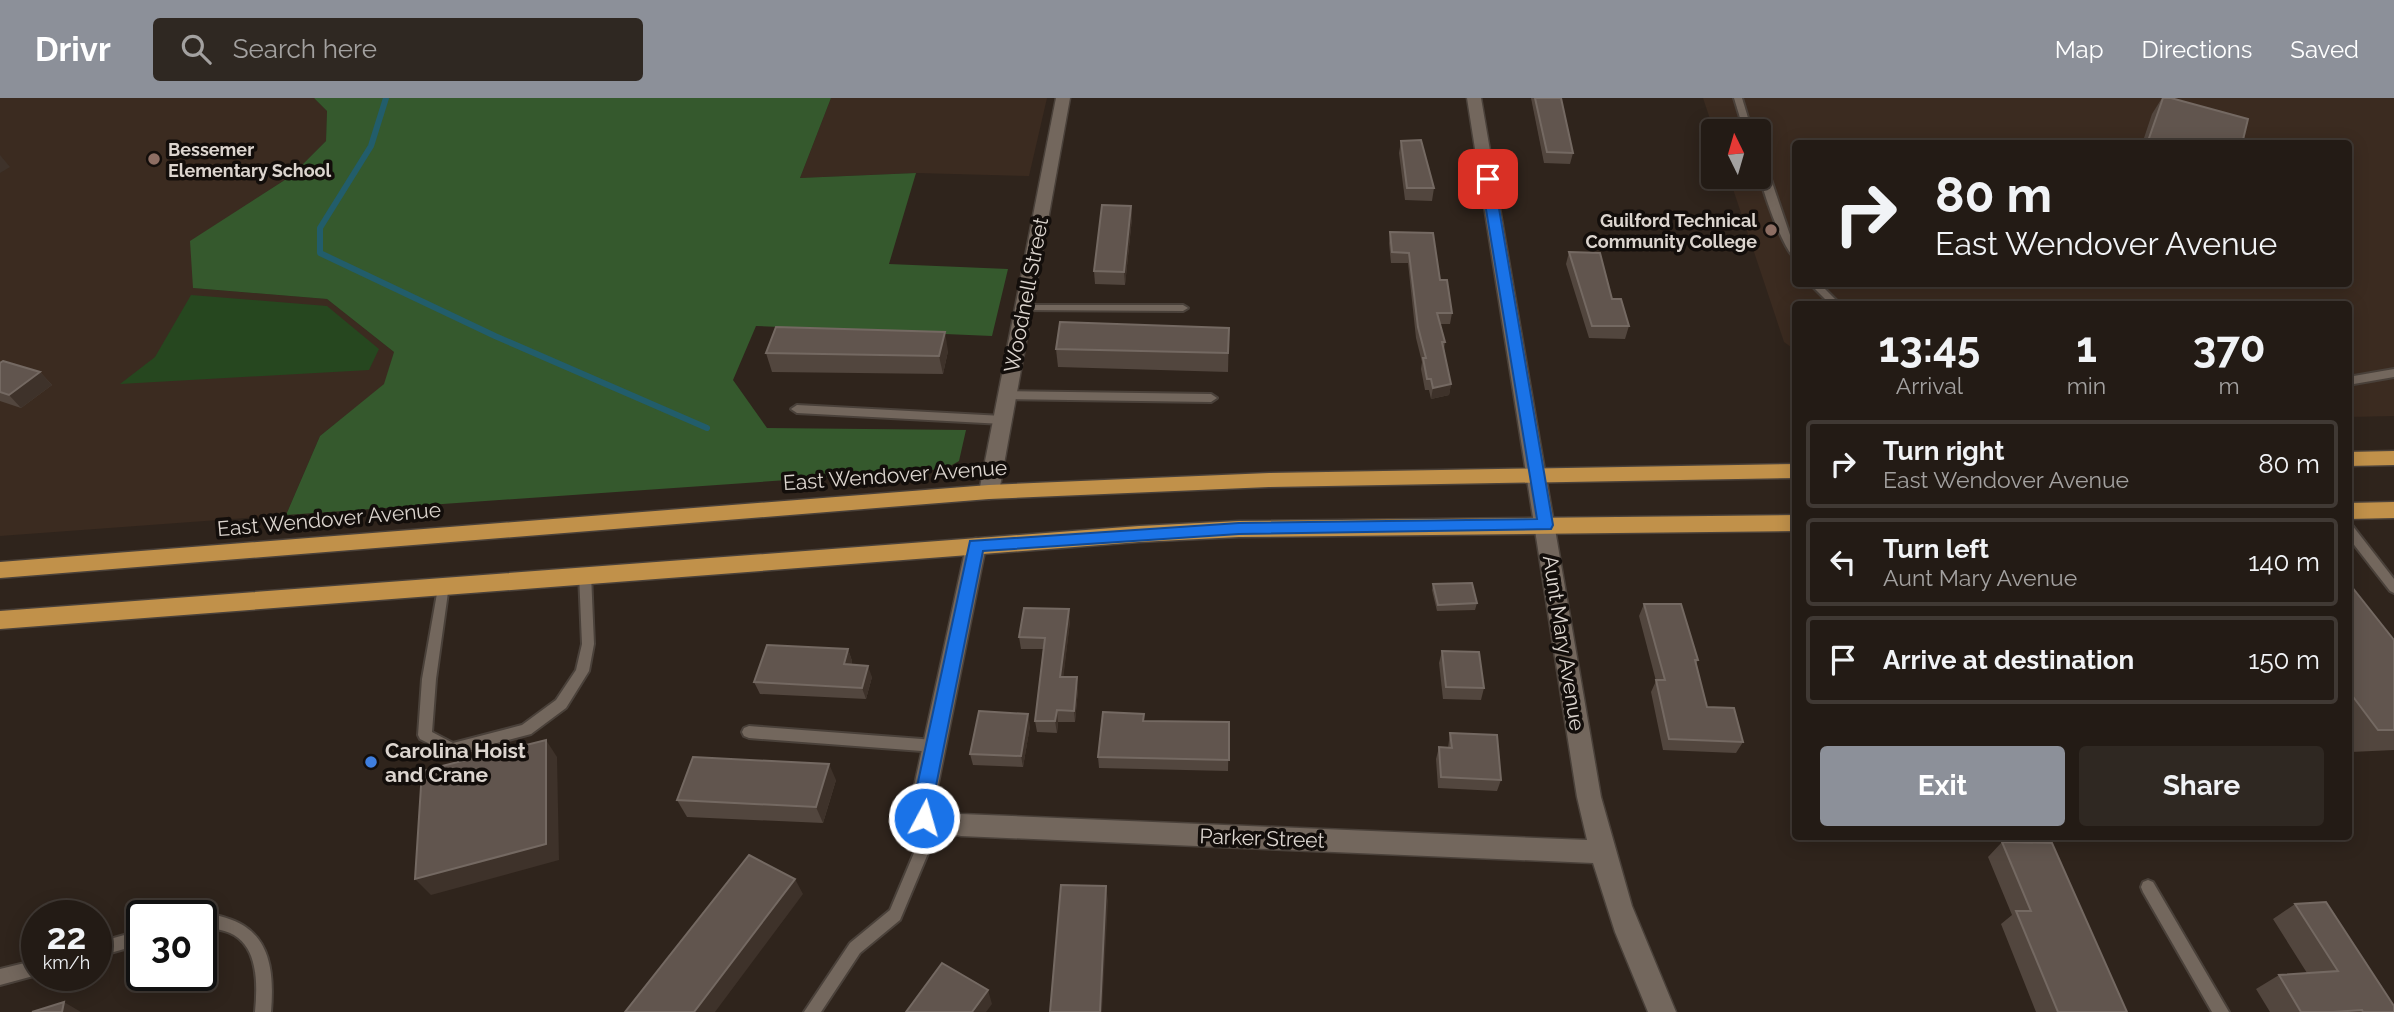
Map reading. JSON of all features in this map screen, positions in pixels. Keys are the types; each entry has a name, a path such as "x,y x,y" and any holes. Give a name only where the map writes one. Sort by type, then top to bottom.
{"highway":[{"path":"2352,459 2394,458"},
{"name":"East Wendover Avenue","path":"0,570 989,492 1269,480 1792,471"},
{"path":"2352,511 2390,509"},
{"path":"0,620 585,574 1239,528 1792,523"}],"street":[{"name":"Woodnell Street","path":"989,492 1063,98"},
{"name":"Aunt Mary Avenue","path":"1474,98 1589,797 1601,852 1619,912 1662,1012"},
{"path":"929,819 925,791 976,546"},
{"name":"Parker Street","path":"929,819 961,825 1601,852"}],"lane":[{"path":"1738,98 1744,119"},
{"path":"1769,189 1792,248"},
{"path":"1818,287 1832,301"},
{"path":"1024,308 1182,308"},
{"path":"2352,380 2394,373"},
{"path":"1007,395 1211,398"},
{"path":"797,409 1003,420"},
{"path":"2352,533 2394,588"},
{"path":"2379,566 2394,567"},
{"path":"443,585 439,630 424,702 425,735 452,749 526,730 561,704 582,671 588,644 585,574"},
{"path":"749,733 935,746"},
{"path":"812,1012 855,948 895,915 929,819"},
{"path":"2148,887 2221,1012"},
{"path":"217,924 231,926 251,938 263,959 266,983 263,1012"},
{"path":"0,977 21,971"}],"shaded area":[{"path":"0,98 314,98 327,111 326,141 291,176 191,241 194,288 327,299 394,352 385,384 320,436 286,515 0,536"},
{"path":"831,98 1047,98 1029,176 916,173 800,178"},
{"name":"Guilford Technical Community College","path":"1703,98 2394,98 2394,416 2352,417 2352,301 1792,301 1792,348 1784,342 1733,189 1771,189 1771,119 1710,119"}],"green space":[{"path":"314,98 831,98 800,178 916,173 889,264 1008,269 992,336 756,326 733,380 767,428 966,430 959,461 945,469 286,515 320,436 384,384 394,352 327,299 193,288 190,241 291,176 326,141 327,111"},
{"path":"191,295 327,306 379,349 369,370 120,384 155,357"}],"building":[{"path":"1535,98 1561,98 1573,153 1547,152"},
{"path":"2163,98 2248,119 2243,140 2148,140"},
{"path":"1421,140 1434,188 1407,188 1401,141"},
{"path":"1102,205 1131,206 1124,272 1094,271"},
{"path":"1390,232 1433,233 1440,280 1447,280 1452,313 1437,313 1445,342 1442,342 1451,384 1433,388 1431,379 1427,379 1409,253 1392,252"},
{"path":"1569,252 1600,253 1612,299 1621,299 1629,326 1592,326"},
{"path":"1060,322 1229,328 1228,353 1056,349"},
{"path":"776,327 945,332 939,356 766,353"},
{"path":"3,361 40,372 9,395 0,392 0,363"},
{"path":"1472,583 1477,603 1438,605 1433,584"},
{"path":"2352,587 2394,640 2394,730 2378,730 2352,695"},
{"path":"1644,604 1681,604 1698,660 1695,660 1707,707 1734,708 1743,742 1669,739 1656,680 1665,680"},
{"path":"1024,608 1069,609 1060,677 1077,677 1074,711 1057,710 1055,721 1035,721 1045,638 1019,637"},
{"path":"767,645 848,649 844,664 868,666 862,688 754,682"},
{"path":"1442,651 1479,652 1484,688 1446,687"},
{"path":"979,711 1028,714 1021,756 970,754"},
{"path":"1103,712 1144,714 1143,721 1229,722 1229,760 1098,757"},
{"path":"1450,733 1497,735 1501,780 1441,777 1439,747 1452,748"},
{"path":"546,740 546,844 415,879 422,771"},
{"path":"693,757 829,764 816,807 677,800"},
{"path":"2002,842 2052,843 2127,1012 2058,1012 2016,911 2031,911"},
{"path":"749,855 795,879 694,1012 625,1012"},
{"path":"1061,885 1106,886 1100,1012 1050,1012"},
{"path":"2326,902 2394,1006 2394,1012 2301,1012 2279,975 2338,971 2295,904"},
{"path":"942,963 988,990 972,1012 906,1012"},
{"path":"64,1002 62,1012 32,1012"}],"waterway":[{"path":"386,98 371,146 320,228 320,253 495,336 707,428"}],"place":[{"name":"Bessemer Elementary School","path":"154,159"},
{"name":"Guilford Technical Community College","path":"1771,230"},
{"name":"Carolina Hoist and Crane","path":"371,762"}],"route":[{"path":"924,818 925,791 976,546 1239,528 1545,525 1488,179"}]}
